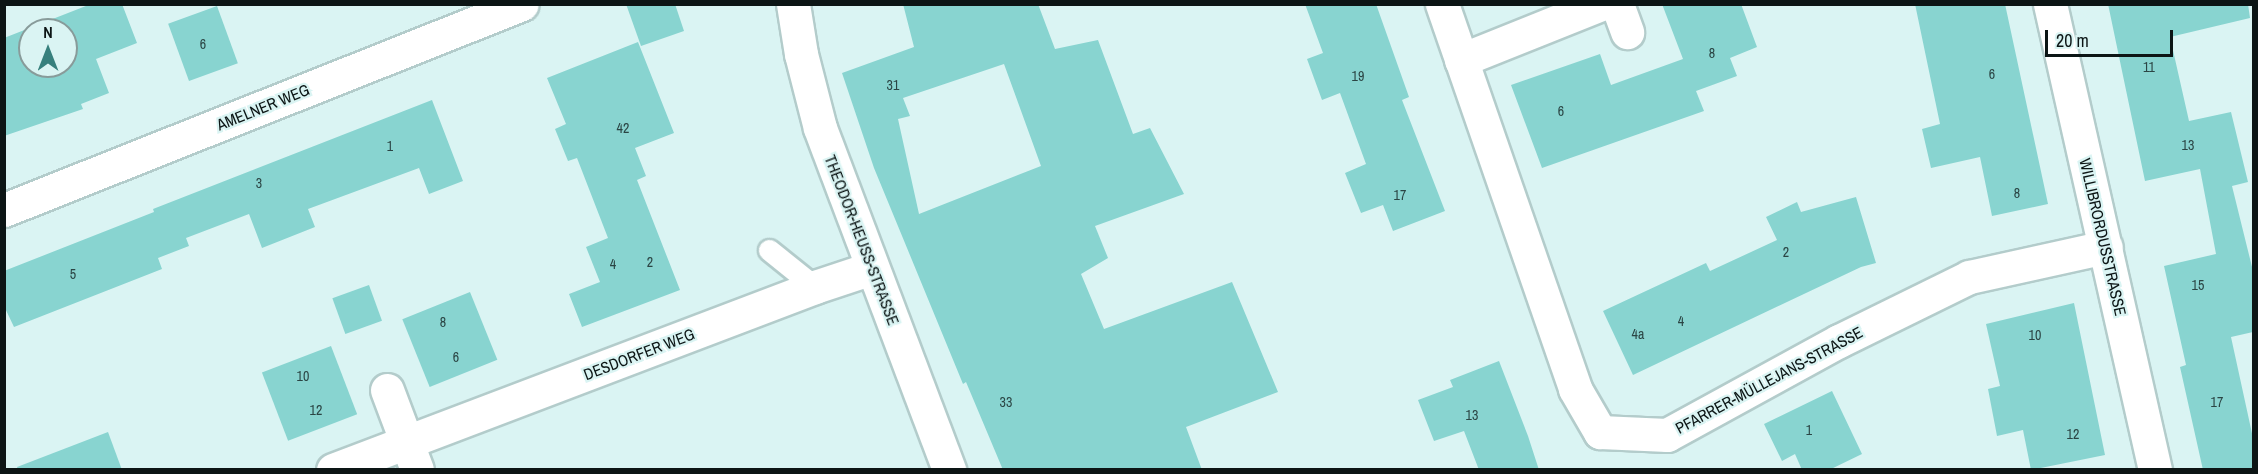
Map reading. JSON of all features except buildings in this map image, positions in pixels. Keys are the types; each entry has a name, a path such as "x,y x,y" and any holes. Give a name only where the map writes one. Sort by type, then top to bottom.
{"street":[{"name":"AMELNER WEG","path":"4,210 522,4"},
{"name":"THEODOR-HEUSS-STRASSE","path":"793,4 801,54 820,128 949,470"},
{"name":"PFARRER-MÜLLEJANS-STRASSE","path":"1442,4 1575,389 1600,432 1667,435 1839,341 1969,277 2106,247"},
{"path":"1461,60 1600,4"},
{"name":"WILLIBRORDUSSTRASSE","path":"2050,4 2155,470"},
{"name":"DESDORFER WEG","path":"333,470 412,456 815,287 872,268"},
{"path":"387,390 412,456"}],"lane":[{"path":"769,250 815,287"}]}
